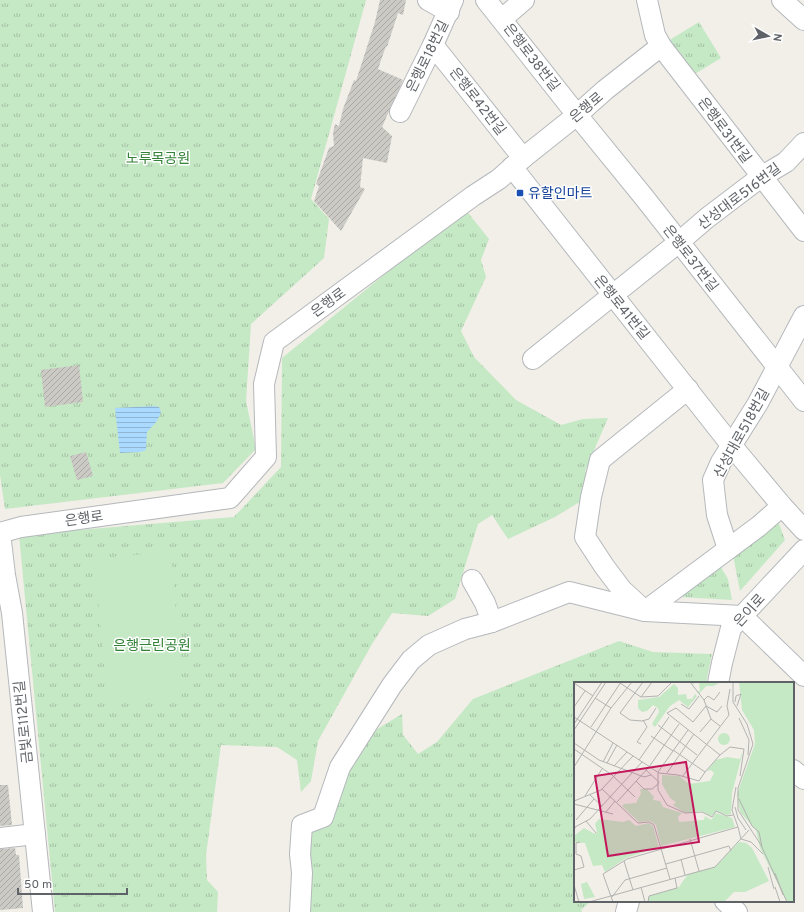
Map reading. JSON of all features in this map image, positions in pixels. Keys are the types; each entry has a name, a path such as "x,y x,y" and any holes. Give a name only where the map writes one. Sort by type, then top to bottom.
{"street":[{"path":"428,0 451,6"},
{"name":"은행로38번길","path":"486,0 577,115"},
{"path":"502,19 524,0"},
{"path":"647,0 655,35 661,46"},
{"path":"782,0 804,20"},
{"name":"은행로18번길","path":"400,112 451,6"},
{"name":"은행로42번길","path":"433,45 517,162"},
{"name":"은행로","path":"0,533 21,527 230,498 266,457 264,384 274,342 473,196 499,179 517,162 661,46"},
{"name":"은행로31번길","path":"661,46 804,232"},
{"name":"은행로37번길","path":"577,115 804,401"},
{"name":"산성대로516번길","path":"533,358 560,338 708,218 761,177 786,162 804,143"},
{"name":"은행로41번길","path":"517,162 613,295 732,446"},
{"name":"산성대로518번길","path":"728,549 717,515 713,480 721,462 758,403 804,316"},
{"path":"645,611 622,590 585,537 591,497 600,460 688,389"},
{"path":"732,446 804,530"},
{"path":"645,611 759,526 782,506"},
{"name":"금빛로112번길","path":"0,533 5,575 12,613 43,912"},
{"name":"은이로","path":"718,682 731,628 804,550"},
{"path":"472,580 485,603 492,622"},
{"path":"300,912 302,873 300,854 302,825 323,818 340,768 392,685 411,660 429,644 465,629 492,622 569,592 645,611 742,616 804,676"},
{"path":"794,771 804,779"},
{"path":"0,838 35,834"},
{"path":"626,912 629,902"},
{"path":"726,902 737,912"}],"green space":[{"name":"노루목공원","path":"0,0 366,0 311,199 329,219 324,258 251,324 246,401 256,449 223,483 5,509 0,475"},
{"path":"699,22 721,58 690,77 668,41"},
{"name":"은행근린공원","path":"465,209 489,239 481,260 486,277 461,331 474,357 516,400 561,425 583,419 608,418 585,471 599,490 555,517 508,539 492,515 478,524 455,599 428,616 392,613 372,644 318,741 311,781 301,792 297,760 277,747 221,745 206,855 207,880 218,892 217,912 55,912 19,535 234,517 281,467 282,358"},
{"path":"778,521 785,540 740,591 733,555"},
{"path":"160,553 170,554 172,562 182,689 176,698 116,700 107,694 95,569 99,558"},
{"path":"719,564 728,579 732,600 680,597"},
{"path":"619,641 653,652 712,654 706,682 574,682 574,902 590,902 581,910 582,912 303,912 306,817 323,814 343,750 402,714 403,735 418,754 437,742 473,699"}],"water":[{"path":"159,407 161,412 157,421 147,432 146,450 140,452 120,453 115,408"}],"building":[{"path":"380,0 406,0 403,15 398,13 378,69 403,80 382,127 392,136 387,163 363,158 360,187 365,189 341,231 314,201 319,186 316,184 329,148 334,146 333,133 335,124 339,126 343,109 354,80 356,81 375,22"},
{"path":"79,365 83,402 45,407 41,370"},
{"path":"86,452 93,476 77,480 70,456"},
{"path":"0,785 8,785 12,825 0,826"},
{"path":"15,848 16,855 19,855 23,908 0,910 0,849"}],"place":[{"name":"유할인마트","path":"520,193"}]}
